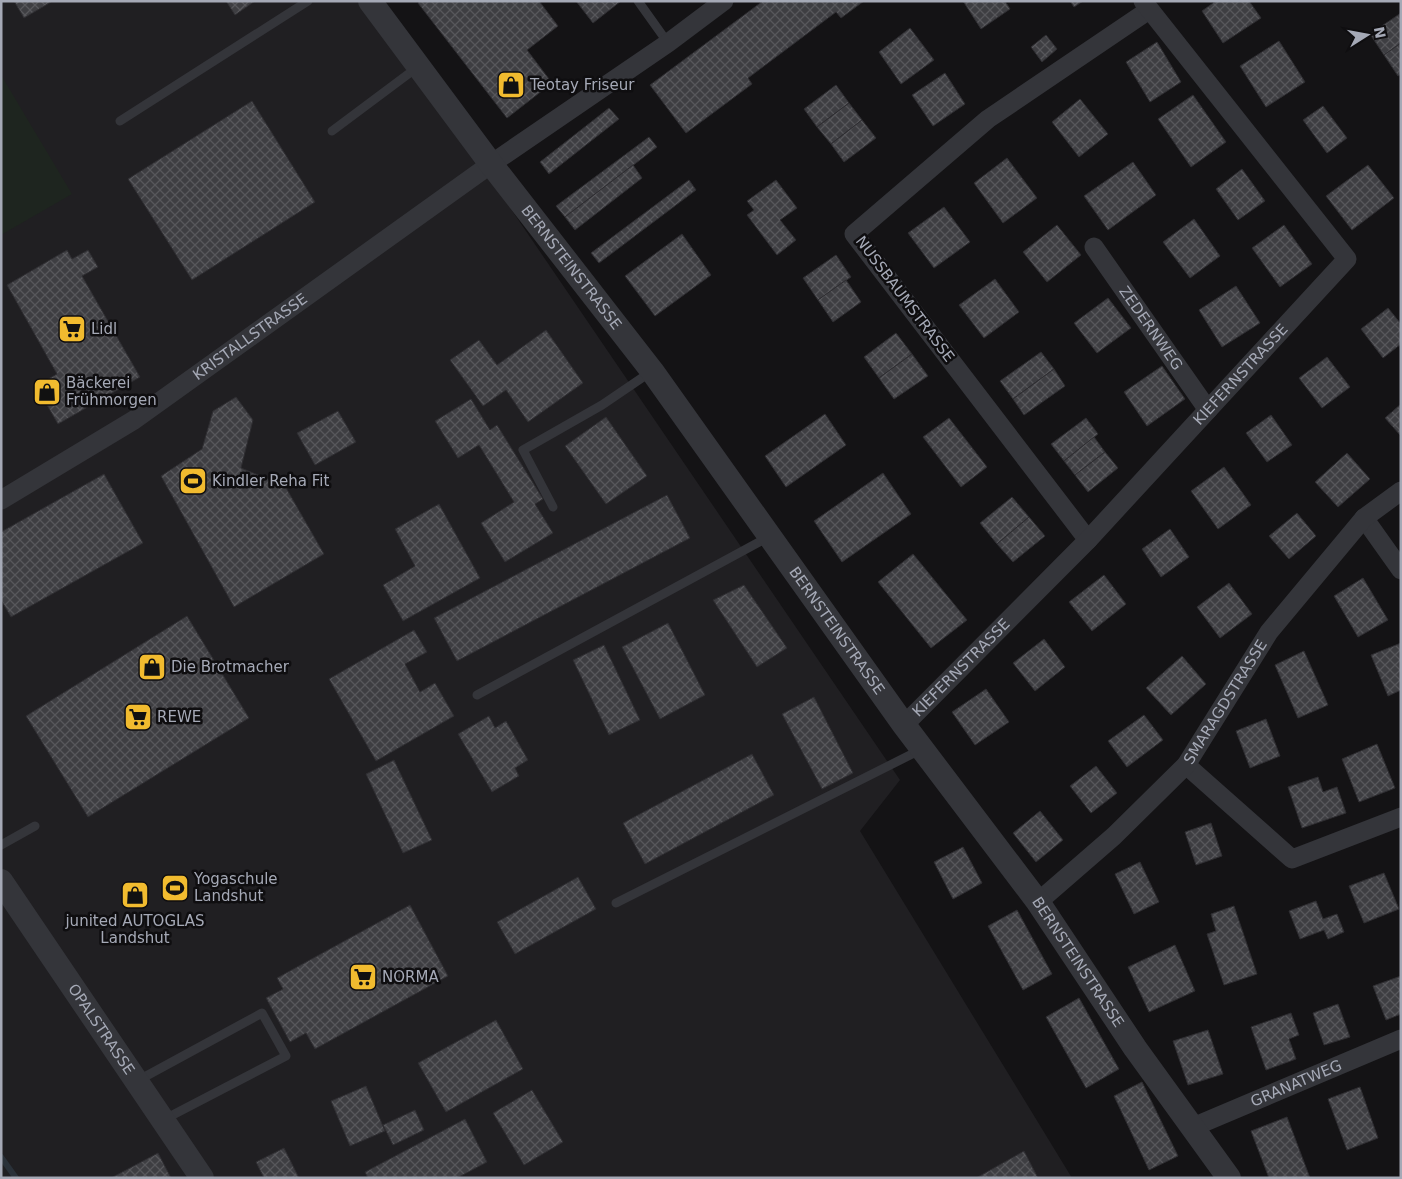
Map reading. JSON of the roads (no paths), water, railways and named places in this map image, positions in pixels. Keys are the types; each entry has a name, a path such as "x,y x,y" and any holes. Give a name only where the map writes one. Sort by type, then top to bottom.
{"street":[{"name":"BERNSTEINSTRASSE","path":"370,1 492,164 652,371 904,725 1038,902 1136,1048 1229,1178"},
{"name":"KRISTALLSTRASSE","path":"1,500 134,420 492,164 668,43 724,1"},
{"name":"KIEFERNSTRASSE","path":"904,725 1088,540 1347,259 1146,6"},
{"name":"NUSSBAUMSTRASSE","path":"1088,540 854,234 988,119 1146,6"},
{"name":"ZEDERNWEG","path":"1094,247 1208,410"},
{"name":"SMARAGDSTRASSE","path":"1038,902 1114,836 1186,765 1269,632 1364,518 1401,491"},
{"path":"1364,518 1401,570"},
{"path":"1186,765 1292,859 1401,817"},
{"name":"OPALSTRASSE","path":"1,881 202,1178"},
{"name":"GRANATWEG","path":"1193,1127 1401,1039"}],"lane":[{"path":"120,121 308,1"},
{"path":"638,1 668,43"},
{"path":"332,131 419,66"},
{"path":"553,508 523,450 602,405 652,371"},
{"path":"477,696 770,536"},
{"path":"616,903 922,749"},
{"path":"1,845 35,826"},
{"path":"136,1081 262,1013 286,1056 163,1120"}],"waterway":[{"path":"1,1157 16,1178"}],"place":[{"name":"Teotay Friseur","path":"511,85"},
{"name":"Lidl","path":"72,329"},
{"name":"Bäckerei Frühmorgen","path":"47,392"},
{"name":"Kindler Reha Fit","path":"193,481"},
{"name":"Die Brotmacher","path":"152,667"},
{"name":"REWE","path":"138,717"},
{"name":"Yogaschule Landshut","path":"175,888"},
{"name":"junited AUTOGLAS Landshut","path":"135,895"},
{"name":"NORMA","path":"363,977"}]}
